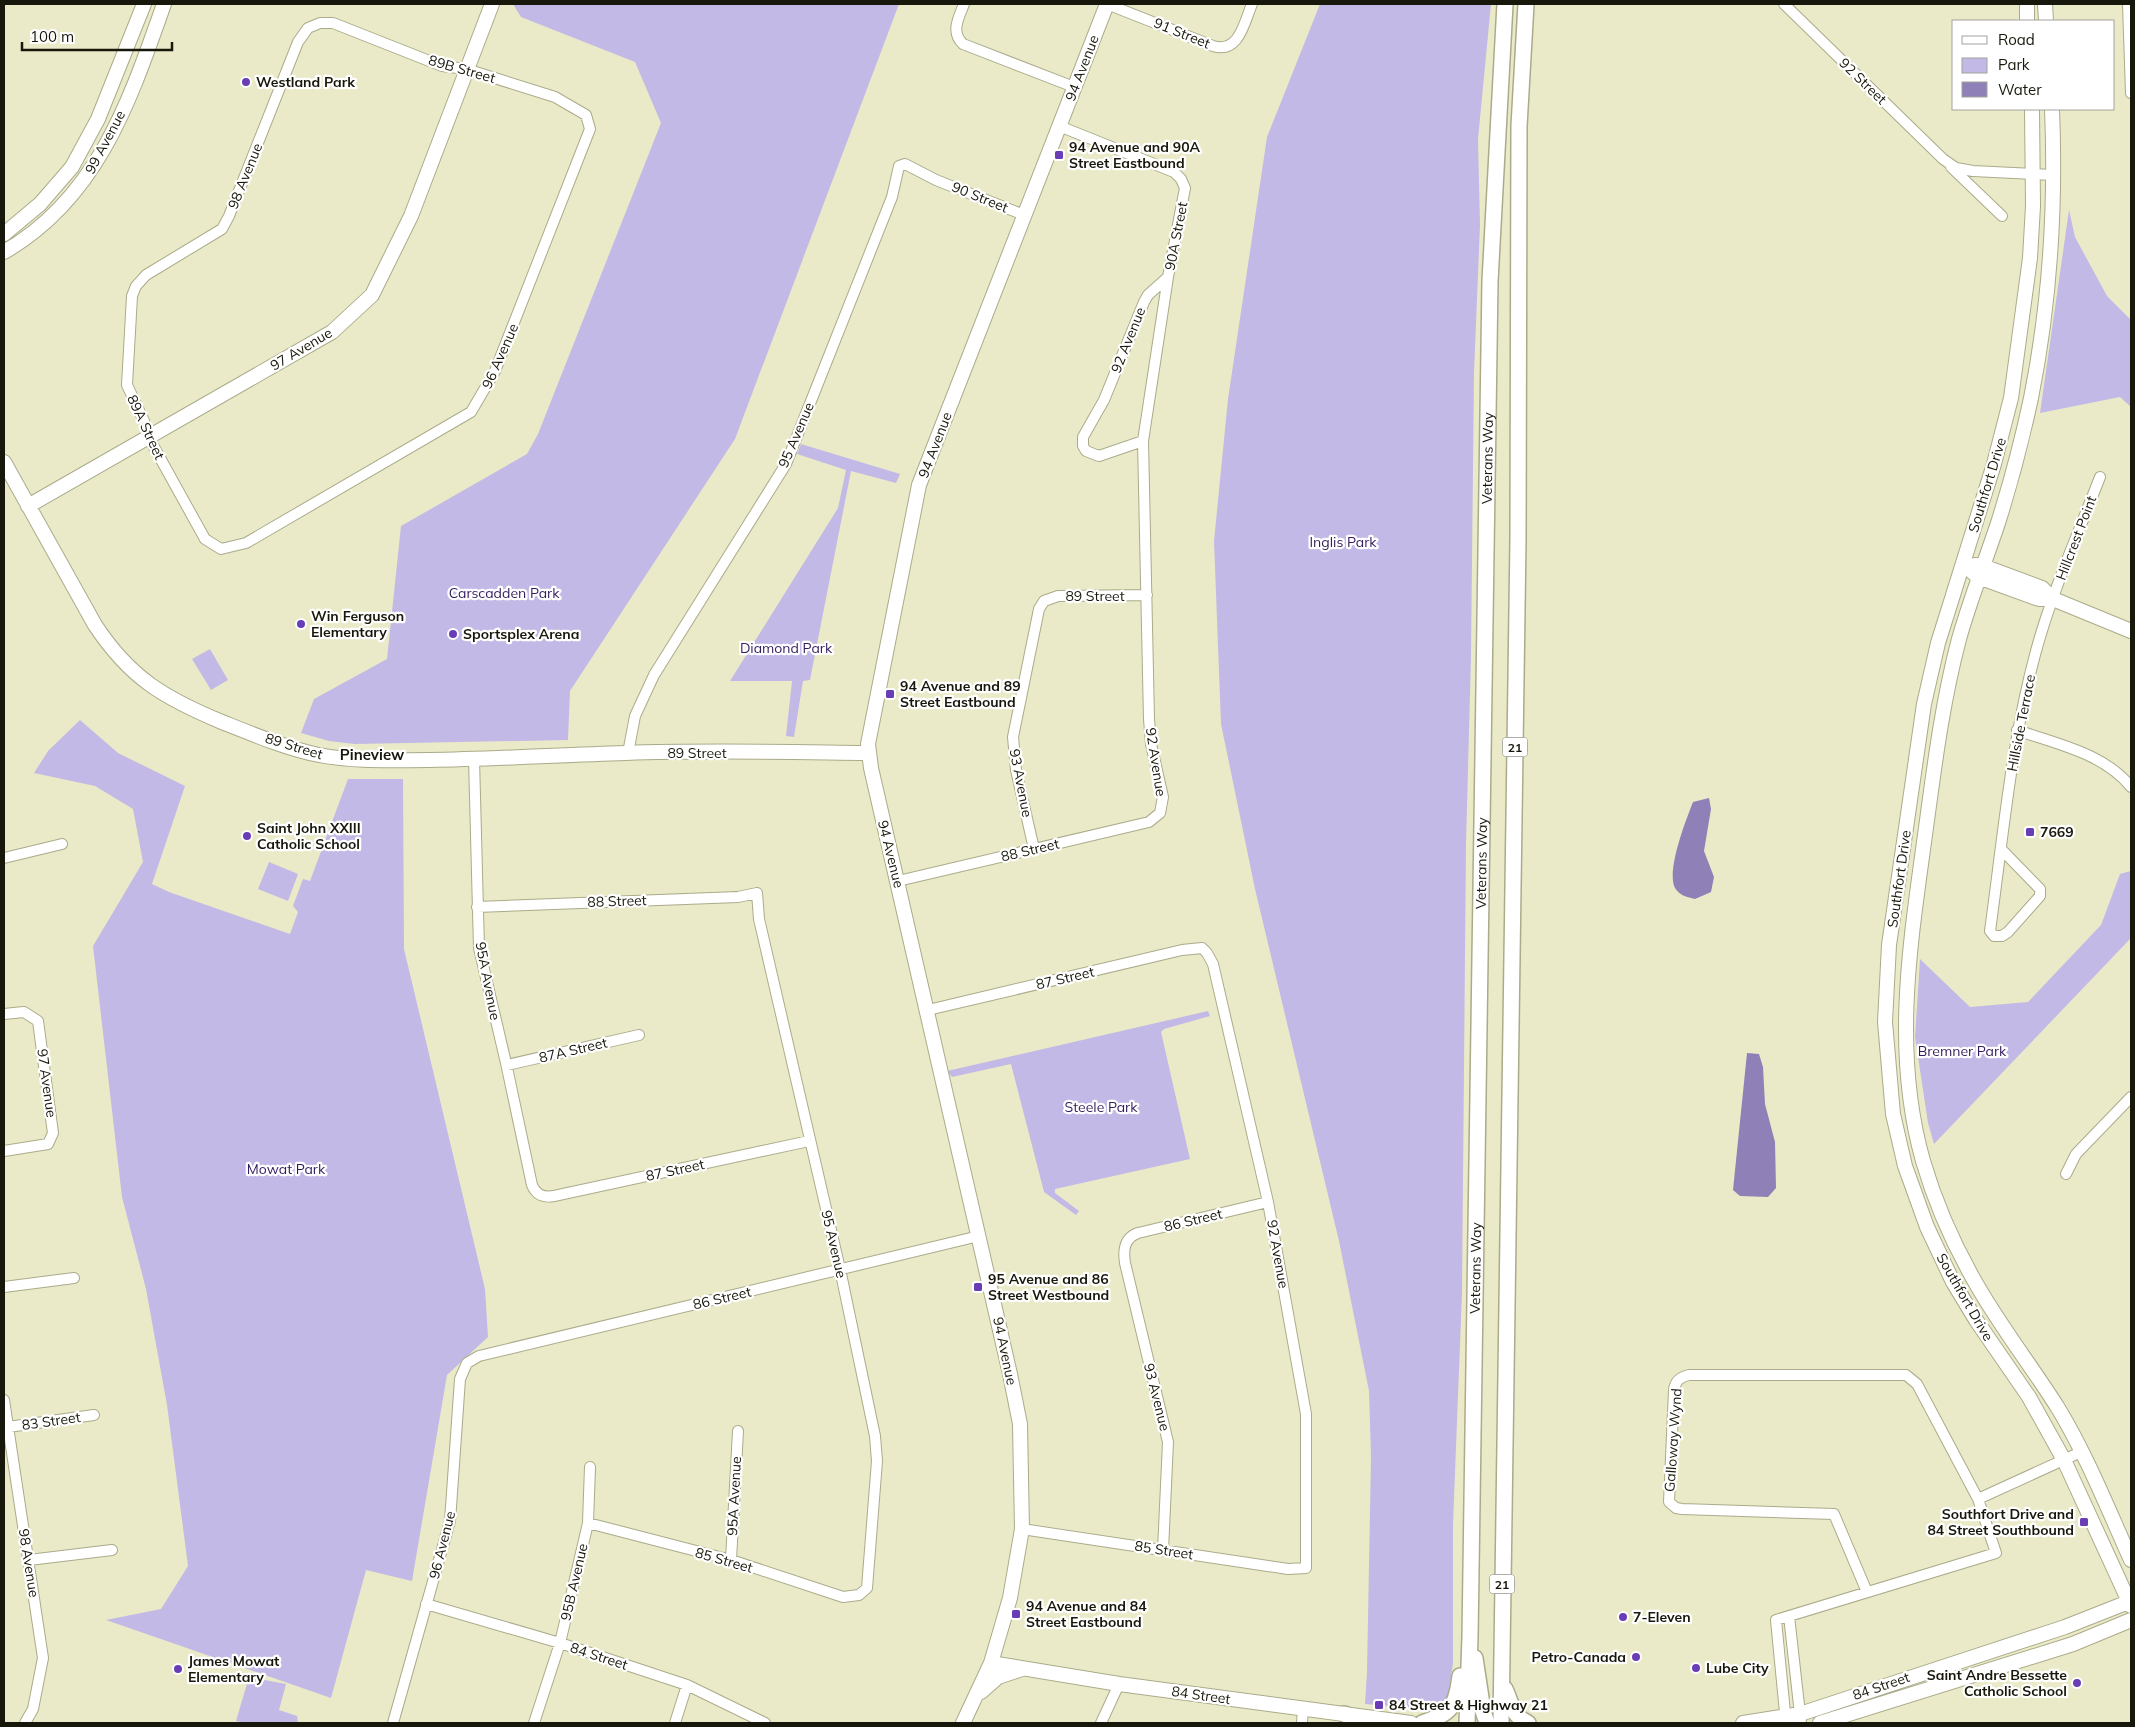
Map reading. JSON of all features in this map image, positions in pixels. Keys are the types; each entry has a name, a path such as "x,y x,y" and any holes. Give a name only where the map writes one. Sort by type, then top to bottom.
{"main road":[{"name":"Veterans Way","path":"1467,1723 1470,1654 1490,281 1505,4"},
{"name":"21","path":"1501,1723 1518,539 1519,126 1526,4"},
{"path":"1470,1637 1478,1667 1483,1711 1487,1723"},
{"path":"1422,1723 1443,1716 1452,1708 1458,1694 1461,1672 1470,1654"},
{"path":"1501,1677 1514,1712 1528,1723"},
{"path":"1344,1714 1367,1723"}],"street":[{"name":"99 Avenue","path":"4,234 40,204 72,167 98,119 144,4"},
{"name":"99 Avenue","path":"4,252 50,217 88,175 116,127 164,4"},
{"name":"97 Avenue","path":"28,506 332,332 372,295 411,216 492,4"},
{"path":"964,4 957,24 958,38 968,46 1074,87"},
{"name":"91 Street","path":"1107,4 1222,48 1228,47 1239,35 1252,4"},
{"name":"94 Avenue","path":"963,1723 991,1663 1010,1598 1022,1529 1020,1424 928,1010 868,753 919,485 1107,4"},
{"name":"92 Street","path":"1784,4 2002,216"},
{"path":"2026,4 2027,20"},
{"path":"2045,4 2046,20"},
{"path":"2128,4 2131,93"},
{"name":"89B Street","path":"308,28 320,23 333,23 442,66 466,69 555,97 586,115"},
{"name":"98 Avenue","path":"136,286 152,272 222,229 231,212 295,48 300,37 308,28"},
{"name":"Southfort Drive","path":"2032,110 2033,174 2030,258 2012,398 1994,464 1938,643 1919,735 1889,945 1885,1022 1893,1114 1902,1155 1926,1227 1953,1282 2028,1397 2064,1460 2131,1603"},
{"name":"Southfort Drive","path":"2052,110 2053,174 2050,269 2045,314 2031,399 2015,463 1958,642 1938,742 1909,946 1906,982 1907,1069 1913,1111 1924,1162 1957,1248 1974,1282 2060,1412 2081,1452 2131,1560"},
{"name":"96 Avenue","path":"222,550 246,543 471,412 495,371 590,129 586,115"},
{"name":"90A Street","path":"1059,126 1174,172 1181,179 1185,188 1168,277"},
{"name":"92 Street","path":"1943,159 1956,168 1973,171 2053,174"},
{"name":"95 Avenue","path":"628,753 635,716 654,675 786,464 892,197 897,168 905,164 936,180"},
{"name":"90 Street","path":"936,180 1024,215"},
{"name":"92 Avenue","path":"1143,441 1099,456 1086,450 1082,441 1104,400 1144,302 1148,295 1168,277"},
{"name":"92 Avenue","path":"1160,813 1163,797 1150,732 1143,441 1168,277"},
{"name":"89A Street","path":"136,286 132,303 126,377 128,391 144,422 149,438 205,539 222,550"},
{"name":"89 Street","path":"4,462 101,635 135,673 162,694 232,726 316,755 360,760 474,759 628,753 868,753"},
{"name":"Hillcrest Point","path":"2053,599 2100,477"},
{"path":"1963,564 2042,588 2053,599 2131,631"},
{"name":"89 Street","path":"1044,601 1058,596 1147,596"},
{"name":"Hillside Terrace","path":"2001,849 2040,889 2040,896 2008,932 2002,936 1994,936 1990,931 2001,849 2017,730 2036,650 2053,599"},
{"name":"93 Avenue","path":"1034,849 1016,770 1013,737 1037,614 1044,601"},
{"path":"2017,730 2099,759 2114,769 2131,787"},
{"name":"95A Avenue","path":"474,759 479,948 507,1066 532,1185 540,1195"},
{"name":"88 Street","path":"898,881 1149,822 1160,813"},
{"path":"4,858 62,844"},
{"name":"95 Avenue","path":"757,893 759,919 840,1269 875,1436 877,1461 866,1588 859,1595"},
{"name":"88 Street","path":"477,907 738,897 757,893"},
{"name":"92 Avenue","path":"1202,948 1208,953 1213,964 1268,1202 1306,1414 1306,1568"},
{"name":"87 Street","path":"928,1010 1182,950 1202,948"},
{"name":"97 Avenue","path":"4,1014 24,1012 38,1021 53,1133 48,1144 4,1151"},
{"name":"87A Street","path":"507,1066 639,1035"},
{"path":"2066,1174 2076,1154 2131,1096"},
{"name":"87 Street","path":"540,1195 554,1196 809,1141"},
{"name":"86 Street","path":"1124,1247 1130,1237 1138,1233 1268,1202"},
{"name":"86 Street","path":"466,1363 480,1356 979,1236"},
{"name":"93 Avenue","path":"1124,1247 1125,1263 1168,1442 1162,1550"},
{"path":"4,1287 74,1278"},
{"name":"96 Avenue","path":"393,1723 450,1521 460,1380 466,1363"},
{"name":"Galloway Wynd","path":"1786,1720 1776,1620 1789,1616 1868,1592 1996,1553 1978,1499 1917,1384 1906,1375 1900,1373 1689,1376 1679,1379 1675,1384 1674,1390 1669,1502 1676,1508 1682,1509 1834,1514 1868,1592"},
{"name":"98 Avenue","path":"4,1400 43,1658 35,1701 25,1723"},
{"name":"83 Street","path":"8,1427 94,1414"},
{"name":"95A Avenue","path":"731,1560 738,1431"},
{"path":"1978,1499 2081,1452"},
{"name":"95B Avenue","path":"534,1723 560,1643 588,1523 590,1467"},
{"name":"85 Street","path":"588,1523 731,1560 843,1597 859,1595"},
{"name":"85 Street","path":"1022,1529 1288,1569 1306,1568"},
{"path":"29,1560 112,1550"},
{"name":"84 Street","path":"1743,1723 1800,1719 2131,1603"},
{"name":"84 Street","path":"426,1604 560,1643 687,1685 765,1723"},
{"path":"1789,1616 1800,1719"},
{"name":"84 Street","path":"1820,1723 2073,1644 2131,1620"},
{"path":"975,1697 998,1677 1020,1667 1004,1649 999,1633"},
{"name":"84 Street","path":"991,1663 1119,1684 1411,1723"},
{"path":"1101,1723 1119,1684"},
{"path":"675,1723 687,1685"},
{"path":"1302,1723 1303,1708"}],"green space":[{"name":"Carscadden Park","path":"513,4 899,4 735,439 570,691 568,740 355,744 329,741 301,733 314,699 387,659 401,526 527,454 538,434 661,123 635,62 521,17"},
{"name":"Inglis Park","path":"1320,4 1491,4 1478,139 1480,225 1474,373 1471,657 1466,844 1462,1293 1453,1524 1453,1663 1448,1698 1441,1708 1422,1709 1365,1704 1371,1457 1369,1391 1339,1241 1255,889 1221,724 1214,541 1228,399 1267,137"},
{"path":"2069,210 2075,237 2107,296 2131,320 2131,407 2120,397 2040,413"},
{"name":"Diamond Park","path":"801,444 900,474 896,483 851,471 810,680 803,681 794,737 786,736 792,681 730,681 838,508 846,470 797,454"},
{"path":"210,649 228,680 211,690 192,659"},
{"name":"Mowat Park","path":"80,720 118,753 185,786 152,884 169,892 290,934 298,912 293,906 303,879 310,881 348,779 403,779 404,949 485,1289 488,1337 447,1375 412,1581 366,1570 331,1698 106,1620 161,1609 188,1566 167,1405 146,1289 122,1197 93,946 143,862 133,809 95,786 34,773 48,751"},
{"path":"269,862 298,874 288,901 258,889"},
{"name":"Bremner Park","path":"2131,871 2131,938 1934,1144 1928,1123 1915,1037 1920,959 1970,1007 2028,1002 2101,925 2120,874"},
{"name":"Steele Park","path":"1208,1011 1210,1016 1164,1029 1161,1032 1190,1159 1055,1189 1055,1193 1079,1211 1076,1215 1044,1192 1011,1064 952,1077 947,1071"},
{"path":"249,1677 286,1684 279,1710 297,1716 298,1723 244,1723 236,1721"}],"water":[{"path":"1709,798 1711,809 1704,851 1714,877 1711,892 1695,899 1684,896 1677,891 1673,880 1673,870 1678,845 1693,802"},
{"path":"1747,1053 1759,1054 1763,1067 1765,1104 1775,1142 1776,1188 1768,1197 1740,1196 1733,1190"}],"place":[{"name":"Westland Park","path":"246,82"},
{"name":"94 Avenue and 90A Street Eastbound","path":"1059,155"},
{"name":"Win Ferguson Elementary","path":"301,624"},
{"name":"Sportsplex Arena","path":"453,634"},
{"name":"94 Avenue and 89 Street Eastbound","path":"890,694"},
{"name":"7669","path":"2030,832"},
{"name":"Saint John XXIII Catholic School","path":"247,836"},
{"name":"95 Avenue and 86 Street Westbound","path":"978,1287"},
{"name":"Southfort Drive and 84 Street Southbound","path":"2084,1522"},
{"name":"94 Avenue and 84 Street Eastbound","path":"1016,1614"},
{"name":"7-Eleven","path":"1623,1617"},
{"name":"Petro-Canada","path":"1636,1657"},
{"name":"Lube City","path":"1696,1668"},
{"name":"James Mowat Elementary","path":"178,1669"},
{"name":"Saint Andre Bessette Catholic School","path":"2077,1683"},
{"name":"84 Street & Highway 21","path":"1379,1705"}],"district":[{"name":"Pineview","path":"372,754"}]}
